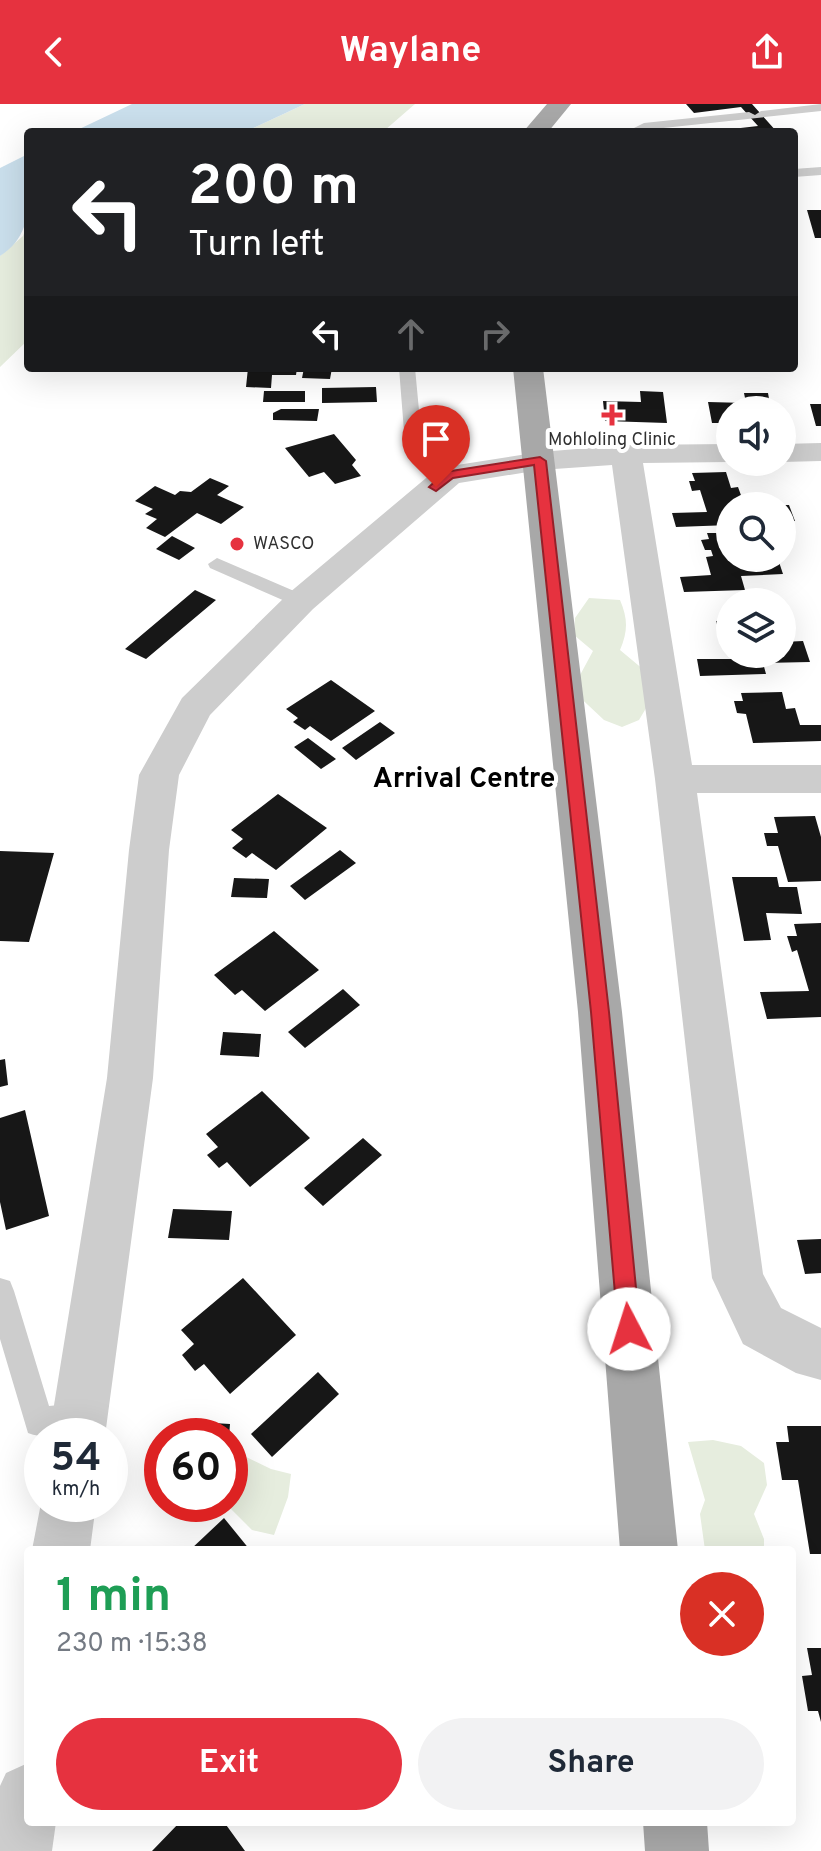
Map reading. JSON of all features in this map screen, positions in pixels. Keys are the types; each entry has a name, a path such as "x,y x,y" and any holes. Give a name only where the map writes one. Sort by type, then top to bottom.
{"main road":[{"path":"538,128 559,104"},
{"path":"529,372 600,1012 649,1546"},
{"path":"675,1826 677,1851"}],"street":[{"path":"796,453 821,452"},
{"path":"79,1418 130,1078 149,850 159,775 195,707 301,601 449,475 540,461 626,454 716,453"},
{"path":"626,454 675,779 738,1278 762,1326 815,1354 821,1354"},
{"path":"675,779 821,779"},
{"path":"62,1546 65,1522"},
{"path":"20,1851 24,1823"}],"lane":[{"path":"642,128 821,107"},
{"path":"798,173 821,171"},
{"path":"407,372 414,444 449,475"},
{"path":"217,564 301,601"},
{"path":"0,1291 38,1418"}],"green space":[{"path":"305,104 415,104 387,128 254,128"},
{"path":"24,233 24,344 0,367 0,256"},
{"path":"589,598 620,600 626,625 620,650 650,675 655,693 639,720 622,727 604,720 572,690 593,651 574,635 575,618"},
{"path":"713,1440 741,1446 764,1463 767,1485 754,1514 764,1546 704,1546 700,1514 705,1500 688,1442"},
{"path":"248,1458 291,1474 288,1497 274,1535 252,1530 244,1522 248,1522"}],"water":[{"path":"132,104 305,104 254,128 81,128"},
{"path":"24,156 24,226 12,247 0,256 0,168"}],"building":[{"path":"686,104 752,104 773,128 741,128 758,126 741,107 694,113"},
{"path":"807,210 821,210 821,238 815,238"},
{"path":"248,372 296,372 296,375 272,375 271,388 246,387"},
{"path":"303,372 331,372 330,379 302,378"},
{"path":"376,387 377,402 322,403 322,388"},
{"path":"264,391 305,391 305,402 263,402"},
{"path":"640,391 663,392 667,423 605,421 603,401 641,402"},
{"path":"744,393 768,393 769,396 745,396"},
{"path":"708,402 716,402 716,423 712,423"},
{"path":"810,404 821,404 821,426 816,426"},
{"path":"281,409 319,409 317,421 273,420 273,413"},
{"path":"334,434 356,460 352,465 361,476 335,484 324,472 309,477 285,448"},
{"path":"716,472 716,476 727,476 731,488 738,487 740,492 716,492 716,526 676,527 672,513 707,512 700,490 692,491 689,481 695,481 692,473"},
{"path":"210,478 229,486 217,495 244,507 221,524 197,513 165,537 146,528 157,519 145,514 153,509 135,501 155,486 175,495 180,491 191,492"},
{"path":"707,533 716,533 716,572 783,574 741,576 744,588 684,592 680,577 711,575 706,557 713,556 711,550 705,550 701,540 709,539"},
{"path":"172,536 195,548 179,560 156,549"},
{"path":"195,590 216,600 146,659 125,649"},
{"path":"796,641 803,641 810,662 796,662"},
{"path":"697,659 716,659 716,668 764,668 766,674 700,676"},
{"path":"331,680 375,711 331,741 310,726 305,730 293,722 298,718 286,709"},
{"path":"782,692 786,709 795,708 800,725 821,725 821,741 753,743 746,714 737,713 734,701 743,701 741,693"},
{"path":"380,722 395,733 356,760 342,748"},
{"path":"308,738 336,759 321,769 294,747"},
{"path":"278,794 327,828 276,870 252,853 246,858 232,848 243,839 231,830"},
{"path":"815,816 821,837 821,881 788,882 778,846 767,846 764,833 778,833 774,817"},
{"path":"340,850 356,863 305,900 290,886"},
{"path":"0,851 54,853 29,942 0,941"},
{"path":"732,877 777,877 779,887 797,887 802,914 766,913 771,940 744,941"},
{"path":"234,878 269,879 267,898 231,897"},
{"path":"821,923 821,1017 767,1019 760,992 809,991 797,950 792,952 787,936 797,936 794,924"},
{"path":"274,931 319,970 265,1011 242,990 235,995 214,975"},
{"path":"343,989 360,1005 305,1048 288,1032"},
{"path":"223,1032 261,1034 259,1057 220,1055"},
{"path":"5,1059 8,1085 0,1087 0,1060"},
{"path":"262,1091 310,1138 250,1187 227,1162 219,1168 207,1155 218,1147 206,1134"},
{"path":"25,1110 49,1216 6,1230 0,1202 0,1118"},
{"path":"363,1138 382,1155 323,1206 304,1188"},
{"path":"173,1209 232,1211 229,1240 168,1238"},
{"path":"821,1239 821,1273 805,1274 797,1240"},
{"path":"243,1278 296,1335 230,1394 204,1364 195,1371 182,1355 194,1344 181,1330"},
{"path":"318,1372 339,1394 272,1457 251,1434"},
{"path":"787,1426 821,1426 821,1554 810,1554 798,1480 782,1480 776,1442 789,1442"},
{"path":"220,1522 227,1522 247,1546 194,1546"},
{"path":"807,1648 821,1648 821,1722 818,1711 808,1711 802,1676 812,1675"},
{"path":"176,1826 227,1826 245,1851 152,1851"}],"place":[{"name":"Mohloling Clinic","path":"612,415"},
{"name":"WASCO","path":"237,544"}],"district":[{"name":"Arrival Centre","path":"464,780"}],"route":[{"path":"436,487 449,475 540,461 600,1012 629,1329"}]}
